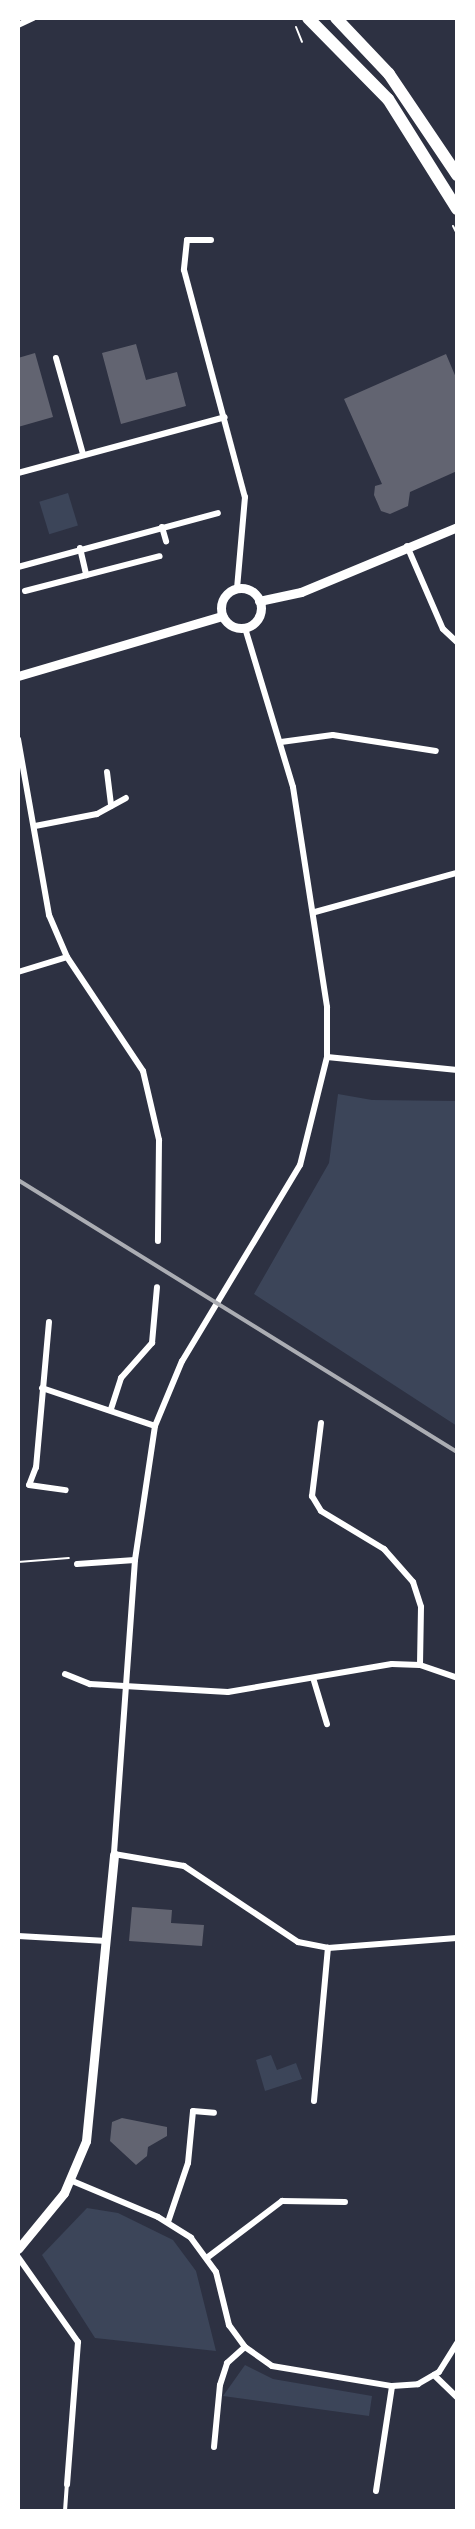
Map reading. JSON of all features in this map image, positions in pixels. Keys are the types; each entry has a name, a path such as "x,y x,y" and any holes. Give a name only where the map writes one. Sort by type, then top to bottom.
{"main road":[{"path":"308,18 388,99 457,209"},
{"path":"336,18 389,74 457,175"}],"street":[{"path":"18,25 33,18"},
{"path":"211,240 187,240 188,290 225,417 245,497 237,589"},
{"path":"56,358 83,454"},
{"path":"18,473 225,417"},
{"path":"18,567 80,548 218,513"},
{"path":"162,527 166,541"},
{"path":"259,601 301,592 457,527"},
{"path":"407,546 443,629 457,642"},
{"path":"80,548 86,575"},
{"path":"25,591 160,556"},
{"path":"237,589 250,591 259,601 260,614 245,628 234,627 222,616 223,599 237,589"},
{"path":"18,676 222,616"},
{"path":"18,2249 46,2219 70,2180 91,2115 114,1854 135,1560 155,1426 182,1361 300,1165 320,1104 327,1057 327,1007 315,912 281,742 245,628"},
{"path":"281,742 333,735 436,751"},
{"path":"18,739 49,915 67,957 142,1071 159,1140 158,1241"},
{"path":"107,772 111,806"},
{"path":"34,826 98,814 126,798"},
{"path":"315,912 457,873"},
{"path":"18,972 67,957"},
{"path":"327,1057 457,1070"},
{"path":"111,1409 121,1378 152,1343 157,1287"},
{"path":"49,1322 36,1467 28,1485 66,1490"},
{"path":"42,1388 111,1409 155,1426"},
{"path":"321,1423 312,1496 321,1512 384,1549 413,1582 421,1606 420,1665"},
{"path":"77,1564 135,1560"},
{"path":"65,1674 90,1684 228,1692 314,1681 378,1666 420,1665 457,1678"},
{"path":"314,1681 327,1724"},
{"path":"114,1854 184,1866 221,1887 277,1932 328,1948 457,1938"},
{"path":"18,1936 107,1941"},
{"path":"314,2101 328,1948"},
{"path":"168,2222 188,2163 193,2111 214,2114"},
{"path":"70,2180 168,2222 208,2257 229,2325 244,2347 272,2366 393,2386 434,2375 457,2343"},
{"path":"208,2257 282,2201 345,2202"},
{"path":"18,2258 78,2342 68,2486"},
{"path":"214,2447 220,2385 227,2363 244,2347"},
{"path":"434,2375 457,2397"},
{"path":"376,2492 393,2386"}],"lane":[{"path":"65,2511 68,2486"}],"path":[{"path":"296,27 302,42"},
{"path":"453,226 457,234"}],"shaded area":[{"path":"68,493 78,526 49,534 39,502"},
{"path":"338,1094 372,1100 457,1101 457,1426 254,1294 329,1163"},
{"path":"271,2055 277,2070 296,2063 302,2079 265,2091 256,2060"},
{"path":"87,2208 118,2213 173,2240 196,2271 216,2351 95,2338 42,2255"},
{"path":"245,2365 273,2379 372,2396 369,2416 223,2396"}],"building":[{"path":"136,344 146,380 177,372 186,406 121,424 102,353"},
{"path":"35,353 53,417 18,427 18,358"},
{"path":"446,354 457,380 457,471 410,492 408,506 390,514 381,511 374,495 375,486 382,484 344,399"},
{"path":"132,1907 172,1910 171,1923 204,1925 202,1946 129,1941"},
{"path":"122,2118 167,2127 167,2136 148,2147 147,2156 136,2165 110,2141 112,2122"}],"railway":[{"path":"18,1180 457,1452"}]}
